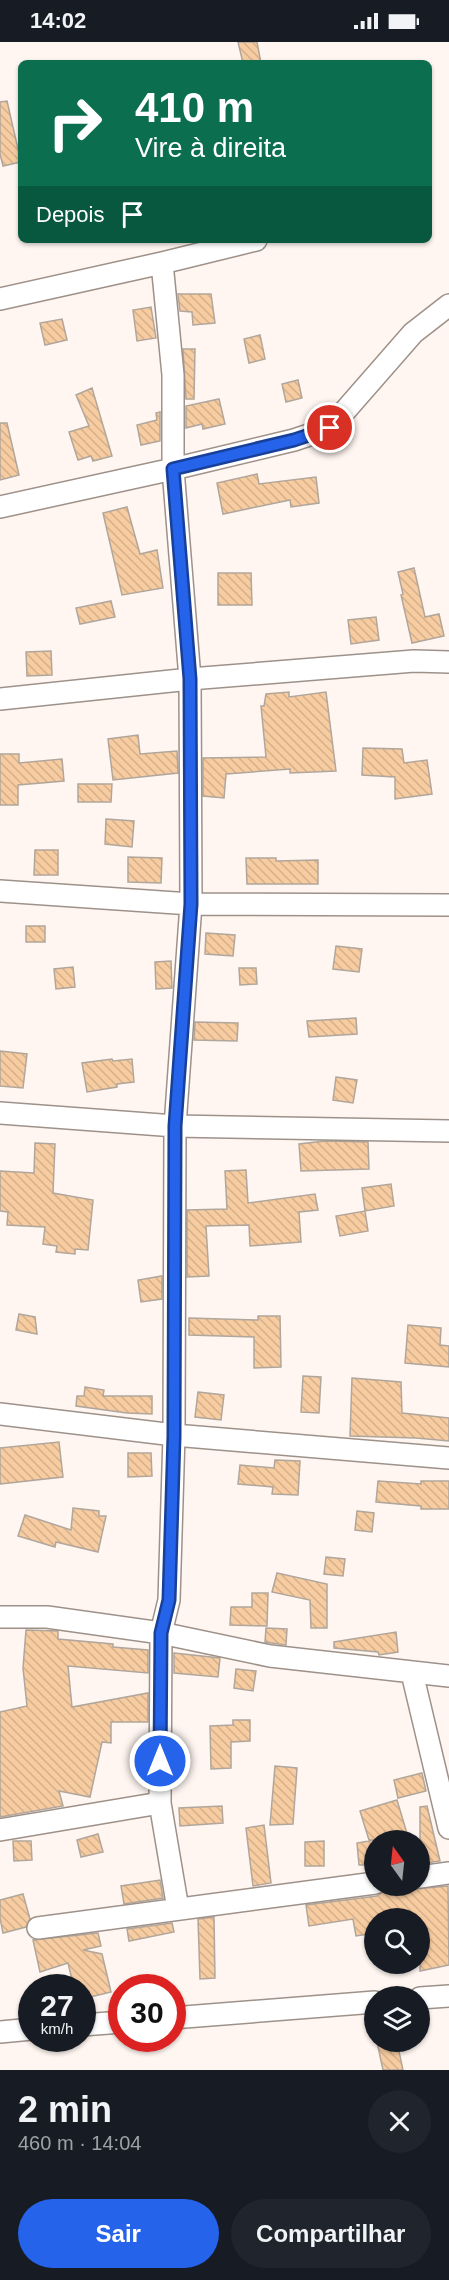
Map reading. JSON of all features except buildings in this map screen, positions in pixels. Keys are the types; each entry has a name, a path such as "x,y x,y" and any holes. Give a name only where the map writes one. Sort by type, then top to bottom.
{"street":[{"path":"0,298 244,243"},
{"path":"162,263 173,375 173,469 190,679 191,904 175,1126 174,1436 169,1600 161,1633 160,1803 178,1909"},
{"path":"0,507 173,469 294,440 330,428 413,333 449,305"},
{"path":"0,699 190,679 414,661 449,662"},
{"path":"0,891 191,904 449,905"},
{"path":"0,1113 175,1126 449,1131"},
{"path":"0,1414 174,1436 449,1458"},
{"path":"0,1617 46,1617 161,1633 270,1656 449,1677"},
{"path":"412,1673 449,1828"},
{"path":"0,1830 160,1803"},
{"path":"430,1876 449,1873"},
{"path":"38,1928 364,1884"},
{"path":"430,1997 449,1996"},
{"path":"186,2017 364,2003"},
{"path":"0,2031 18,2030"}],"route":[{"path":"160,1761 161,1633 169,1600 174,1436 175,1126 191,904 190,679 173,469 294,440 330,428"}]}
